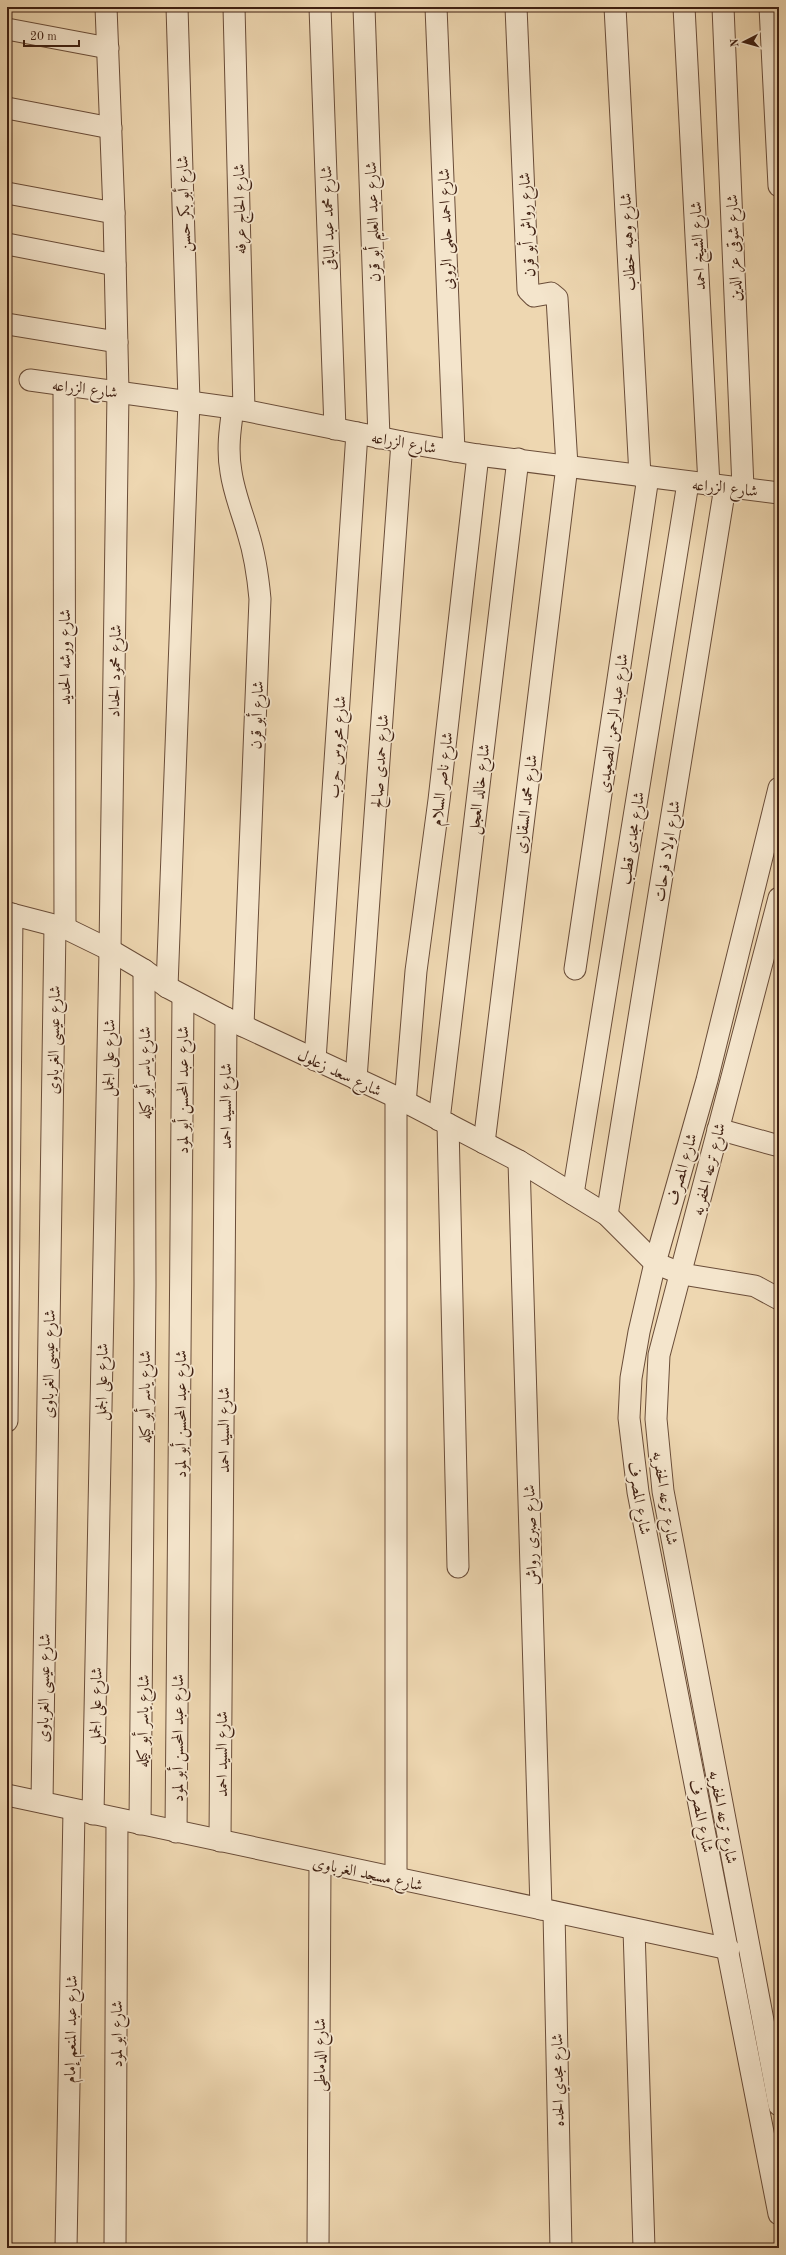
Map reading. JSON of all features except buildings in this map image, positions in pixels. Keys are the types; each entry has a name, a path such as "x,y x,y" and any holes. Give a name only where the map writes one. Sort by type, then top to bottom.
{"street":[{"name":"شارع محمود الحداد","path":"106,7 112,128 118,392 110,950"},
{"name":"شارع أبو بكر حسن","path":"175,992 189,401 177,7"},
{"name":"شارع الحاج عرفه","path":"234,7 238,409"},
{"name":"شارع محمد عبد الباقى","path":"320,7 335,429"},
{"name":"شارع عبد العليم أبو قرن","path":"364,7 379,438"},
{"name":"شارع احمد حلمى الروبى","path":"436,7 454,451"},
{"name":"شارع رواش أبو قرن","path":"516,7 528,290 534,296 551,293 557,298 567,466"},
{"name":"شارع وهبه خطاب","path":"615,7 644,477"},
{"name":"شارع الشيخ احمد","path":"684,7 726,487"},
{"name":"شارع شوقى عز الدين","path":"723,7 726,487"},
{"path":"770,7 779,186"},
{"path":"7,29 108,48"},
{"path":"7,108 112,128"},
{"path":"7,193 114,213"},
{"path":"7,244 115,265"},
{"path":"7,324 117,342"},
{"name":"شارع الزراعه","path":"30,380 238,409 379,438 454,451 688,483 779,493"},
{"name":"شارع ورشه الحديد","path":"60,927 64,385"},
{"name":"شارع أبو قرن","path":"234,1022 260,599 254,555 237,502 230,471 229,438 238,409"},
{"name":"شارع محروس حرب","path":"315,1060 356,433"},
{"name":"شارع حمدى صالح","path":"356,1079 402,442"},
{"name":"شارع ناصر السلام","path":"396,1879 400,1100 439,800 478,454"},
{"name":"شارع خالد العجل","path":"458,1567 444,1122 518,459"},
{"name":"شارع محمد السقارى","path":"484,1143 567,466"},
{"name":"شارع عبد الرحمن الصعيدى","path":"576,968 644,477"},
{"name":"شارع مجدى قطب","path":"573,1194 688,483"},
{"name":"شارع اولاد فرحات","path":"607,1215 726,487"},
{"name":"شارع المصرف","path":"779,788 707,1080 655,1263 639,1332 631,1378 629,1418 632,1451 779,2214"},
{"name":"شارع ترعه الحفريه","path":"779,898 718,1129 682,1274 664,1330 659,1355 656,1419 658,1459 777,2083 779,2104"},
{"path":"7,1421 10,914"},
{"name":"شارع سعد زعلول","path":"10,914 60,927 110,950 144,970 175,992 234,1022 400,1100 519,1161 607,1215 655,1263"},
{"name":"شارع عيسى الغرباوى","path":"42,1802 60,927"},
{"name":"شارع على الجمل","path":"83,1812 110,950"},
{"name":"شارع ياسر أبو كيله","path":"140,1824 145,1292 144,970"},
{"name":"شارع عبد المحسن أبو لمود","path":"175,992 176,1832"},
{"name":"شارع السيد احمد","path":"220,1841 234,1022"},
{"path":"718,1129 779,1146"},
{"name":"شارع صبرى رواش","path":"519,1161 548,1911"},
{"path":"655,1263 682,1274 755,1286 779,1298"},
{"name":"شارع مسجد الغرباوى","path":"7,1795 728,1949"},
{"name":"شارع عبد المنعم إمام","path":"66,2248 83,1812"},
{"name":"شارع ابو لمود","path":"115,2248 117,1819"},
{"name":"شارع الدماطى","path":"318,2248 320,1862"},
{"name":"شارع مجدي الحده","path":"548,1911 561,2248"},
{"path":"634,1929 644,2248"}]}
